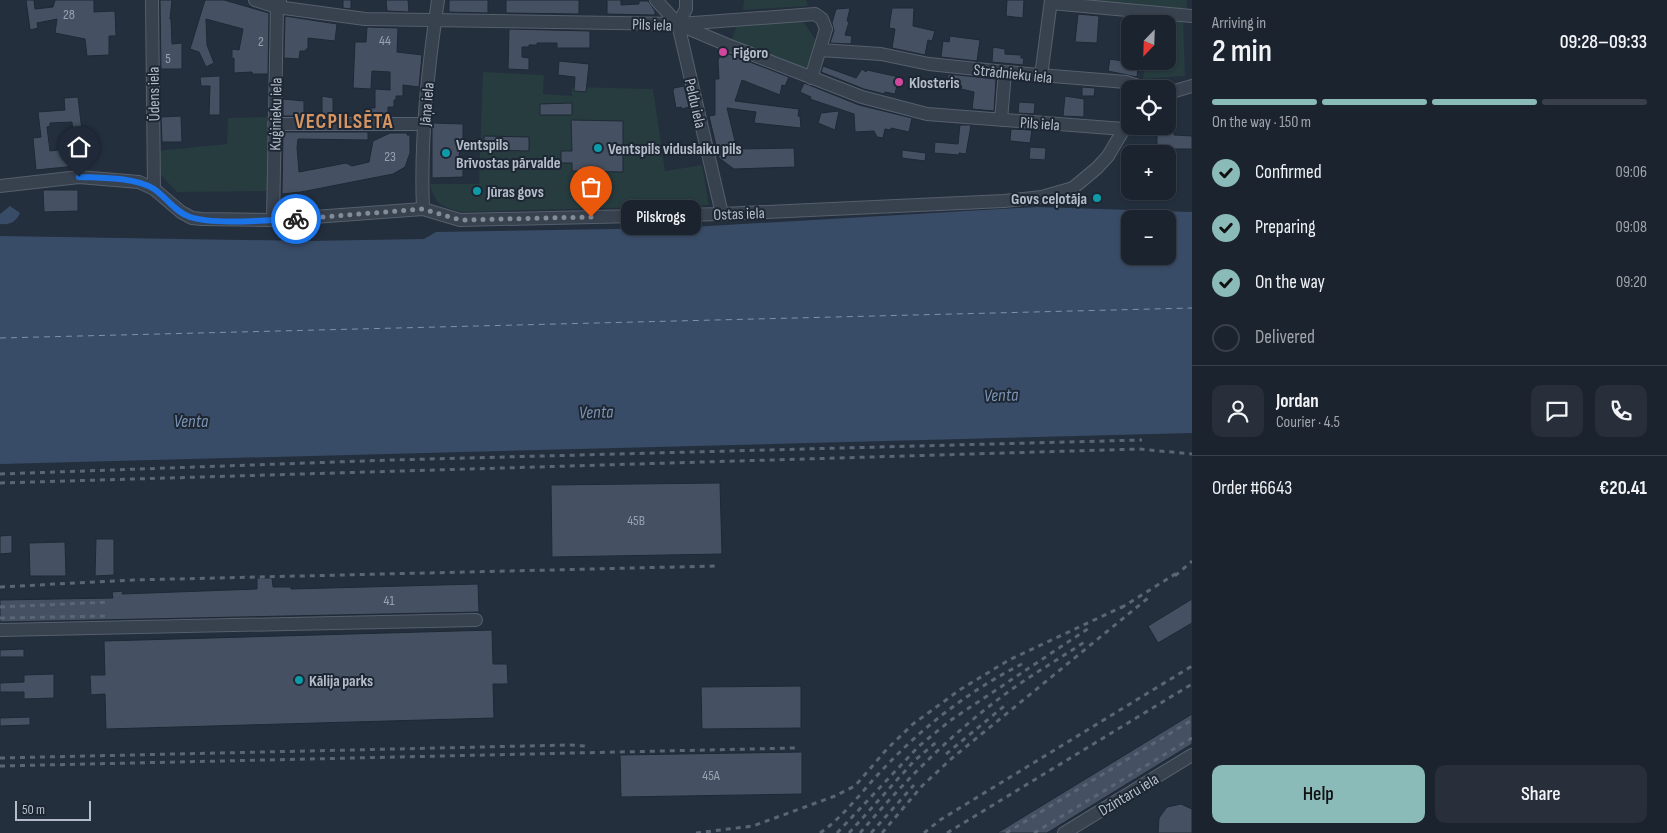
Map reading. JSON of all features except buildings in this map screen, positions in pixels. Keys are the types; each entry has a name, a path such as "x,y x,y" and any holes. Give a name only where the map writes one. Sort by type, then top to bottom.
{"street":[{"name":"Ūdens iela","path":"152,0 154,189"},
{"name":"Pils iela","path":"255,0 366,19 678,24 810,78 862,97 927,114 1001,120 1121,126"},
{"name":"Jāņa iela","path":"423,209 424,124 438,0"},
{"name":"Peldu iela","path":"656,0 678,24 722,214"},
{"path":"678,24 686,9 686,0"},
{"path":"1041,76 1051,1 1192,16"},
{"name":"Kuģinieku iela","path":"273,220 278,4"},
{"path":"678,24 815,14 822,19 826,29 810,78"},
{"name":"Strādnieku iela","path":"820,50 881,54 929,64 1041,76 1121,82"},
{"path":"1001,120 1005,72"},
{"path":"1176,91 1192,86"},
{"path":"274,124 424,124"},
{"name":"Ostas iela","path":"0,186 79,177 139,182 154,189 181,212 192,218 227,220 273,220 423,209 460,220 722,214 995,202 1042,197 1073,188 1108,156 1121,135"},
{"path":"0,630 476,620"},
{"name":"Dzintaru iela","path":"1064,833 1192,755"}],"green space":[{"path":"744,0 806,0 808,6 743,10"},
{"path":"1073,0 1187,0 1186,11"},
{"path":"1176,20 1183,20 1185,76 1143,79 1144,70 1176,70"},
{"path":"803,21 817,42 809,67 800,68 731,41 737,25"},
{"path":"483,72 544,75 543,94 572,96 572,87 653,89 665,171 702,165 709,205 462,212 440,204 434,197 430,184 479,184"},
{"path":"268,117 268,191 177,192 157,171 156,151 227,144 228,118"}],"water":[{"path":"10,206 20,213 17,219 7,224 0,224 0,214"},
{"name":"Venta","path":"1037,207 1130,210 1121,210 1121,265 1176,265 1176,211 1192,212 1192,433 0,464 0,236 308,241 424,239 436,232 675,228"}],"ferry route":[{"path":"0,338 1192,308"}],"railway":[{"path":"0,474 392,460 1142,440"},
{"path":"0,483 1139,449 1192,454"},
{"path":"1175,576 1192,561"},
{"path":"0,587 133,580 717,566"},
{"path":"1121,608 1180,571"},
{"path":"882,833 922,786 951,759 1148,598"},
{"path":"0,607 109,602"},
{"path":"696,833 753,826 835,796 855,786 887,749 913,724 961,689 1009,660 1126,605"},
{"path":"0,618 108,616"},
{"path":"837,833 919,746 951,720 1089,628"},
{"path":"860,833 895,793 933,755 973,720 1015,687 1086,641"},
{"path":"820,833 847,810 887,765 933,722 967,696 1022,664"},
{"path":"924,833 940,820 1192,666"},
{"path":"947,833 1192,684"},
{"path":"946,754 1008,703"},
{"path":"1006,833 1192,720"},
{"path":"1034,833 1192,738"},
{"path":"849,833 915,760 939,740"},
{"path":"0,758 585,746"},
{"path":"0,766 795,748"},
{"path":"871,833 914,785"}],"way so far":[{"path":"296,219 423,209 460,220 591,217"}],"place":[{"name":"Figoro","path":"723,52"},
{"name":"Klosteris","path":"899,82"},
{"name":"Ventspils viduslaiku pils","path":"598,148"},
{"name":"Ventspils Brīvostas pārvalde","path":"446,153"},
{"name":"Jūras govs","path":"477,191"},
{"name":"Govs ceļotāja","path":"1097,198"},
{"name":"Pilskrogs","path":"591,217"},
{"name":"Kālija parks","path":"299,680"}],"district":[{"name":"VECPILSĒTA","path":"344,121"}],"route":[{"path":"79,177 139,182 154,189 181,212 192,218 227,220 296,219"}]}
